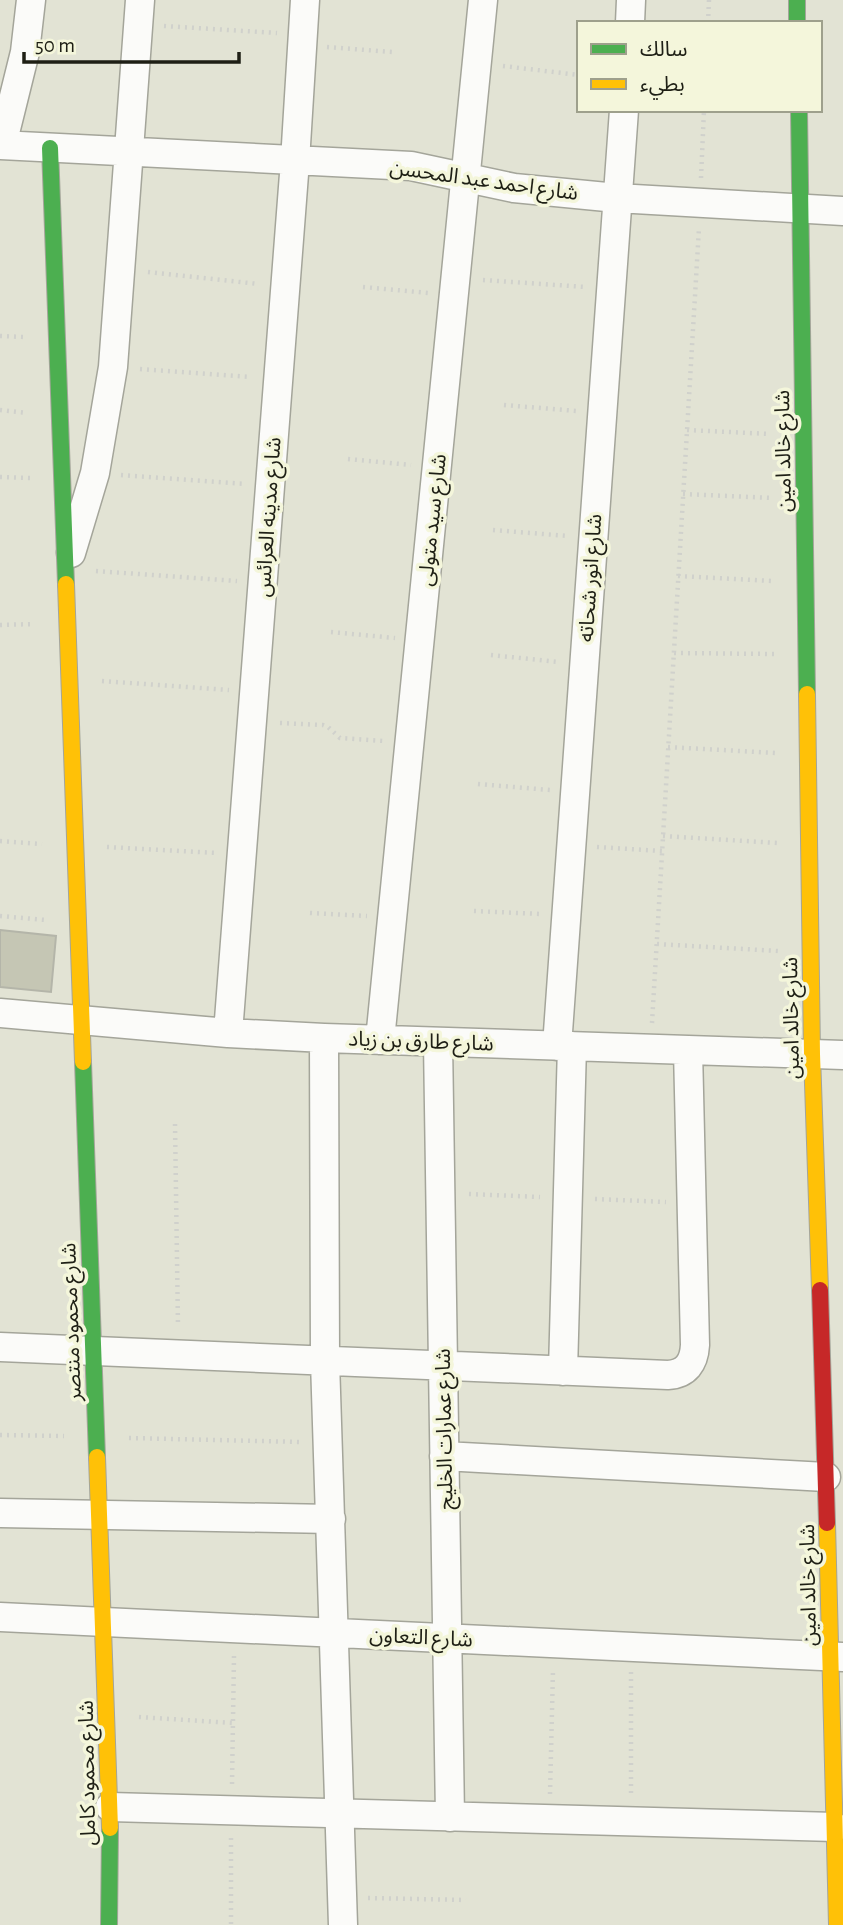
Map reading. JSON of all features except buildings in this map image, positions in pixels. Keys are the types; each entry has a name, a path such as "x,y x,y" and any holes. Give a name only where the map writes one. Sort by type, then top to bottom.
{"main road":[{"path":"797,0 797,21"},
{"name":"شارع خالد امين","path":"799,112 812,1054 826,1477 837,1656 837,1925"},
{"name":"شارع محمود منتصر","path":"50,148 104,1621"},
{"name":"شارع محمود كامل","path":"104,1621 110,1807 109,1925"}],"street":[{"path":"1,145 23,63 31,0"},
{"name":"شارع مدينه العرائس","path":"228,1033 286,287 304,0"},
{"name":"شارع سيد متولى","path":"380,1040 483,0"},
{"path":"630,21 631,0"},
{"path":"65,569 95,473 113,368 139,12"},
{"name":"شارع انور شحاته","path":"563,1371 566,916 624,112"},
{"name":"شارع احمد عبد المحسن","path":"1,145 411,166 514,188 617,198 843,211"},
{"name":"شارع طارق بن زياد","path":"0,1013 228,1033 324,1038 843,1055"},
{"path":"324,1038 325,1362 344,1925"},
{"name":"شارع عمارات الخليج","path":"438,1042 450,1817"},
{"path":"0,1347 443,1367 674,1375 682,1372 693,1360 695,1332 688,1050"},
{"path":"444,1456 826,1477"},
{"path":"0,1513 331,1519"},
{"name":"شارع التعاون","path":"0,1616 837,1656"},
{"path":"110,1807 835,1827"}],"path":[{"path":"708,21 709,0"},
{"path":"139,12 302,40 392,52"},
{"path":"477,63 577,75"},
{"path":"651,1049 704,112"},
{"path":"120,269 286,287"},
{"path":"363,287 611,289"},
{"path":"113,368 279,380"},
{"path":"504,405 602,413"},
{"path":"687,430 803,436"},
{"path":"348,459 437,468"},
{"path":"95,473 270,485"},
{"path":"683,494 804,500"},
{"path":"493,530 593,538"},
{"path":"65,569 263,583"},
{"path":"678,576 806,583"},
{"path":"331,632 420,640"},
{"path":"674,653 806,655"},
{"path":"491,655 584,664"},
{"path":"69,679 254,692"},
{"path":"252,722 323,725 340,738 410,742"},
{"path":"668,747 808,755"},
{"path":"478,784 575,792"},
{"path":"663,836 809,844"},
{"path":"0,841 242,855"},
{"path":"571,846 662,850"},
{"path":"474,911 566,916"},
{"path":"310,913 392,917"},
{"path":"0,916 78,923"},
{"path":"657,944 811,953"},
{"path":"175,1124 179,1355"},
{"path":"0,1435 328,1442"},
{"path":"232,1925 234,1628"},
{"path":"549,1819 553,1644"},
{"path":"631,1647 631,1822"},
{"path":"107,1715 233,1723"},
{"path":"342,1897 466,1900"}],"traffic: fast":[{"path":"797,0 797,21"},
{"path":"799,112 807,694"},
{"path":"50,148 66,584"},
{"path":"83,1062 97,1457"},
{"path":"109,1925 110,1828"}],"traffic: slow":[{"path":"66,584 83,1062"},
{"path":"807,694 812,1054 820,1290"},
{"path":"97,1457 110,1828"},
{"path":"827,1523 837,1925"}],"traffic: jam":[{"path":"820,1290 827,1523"}]}
